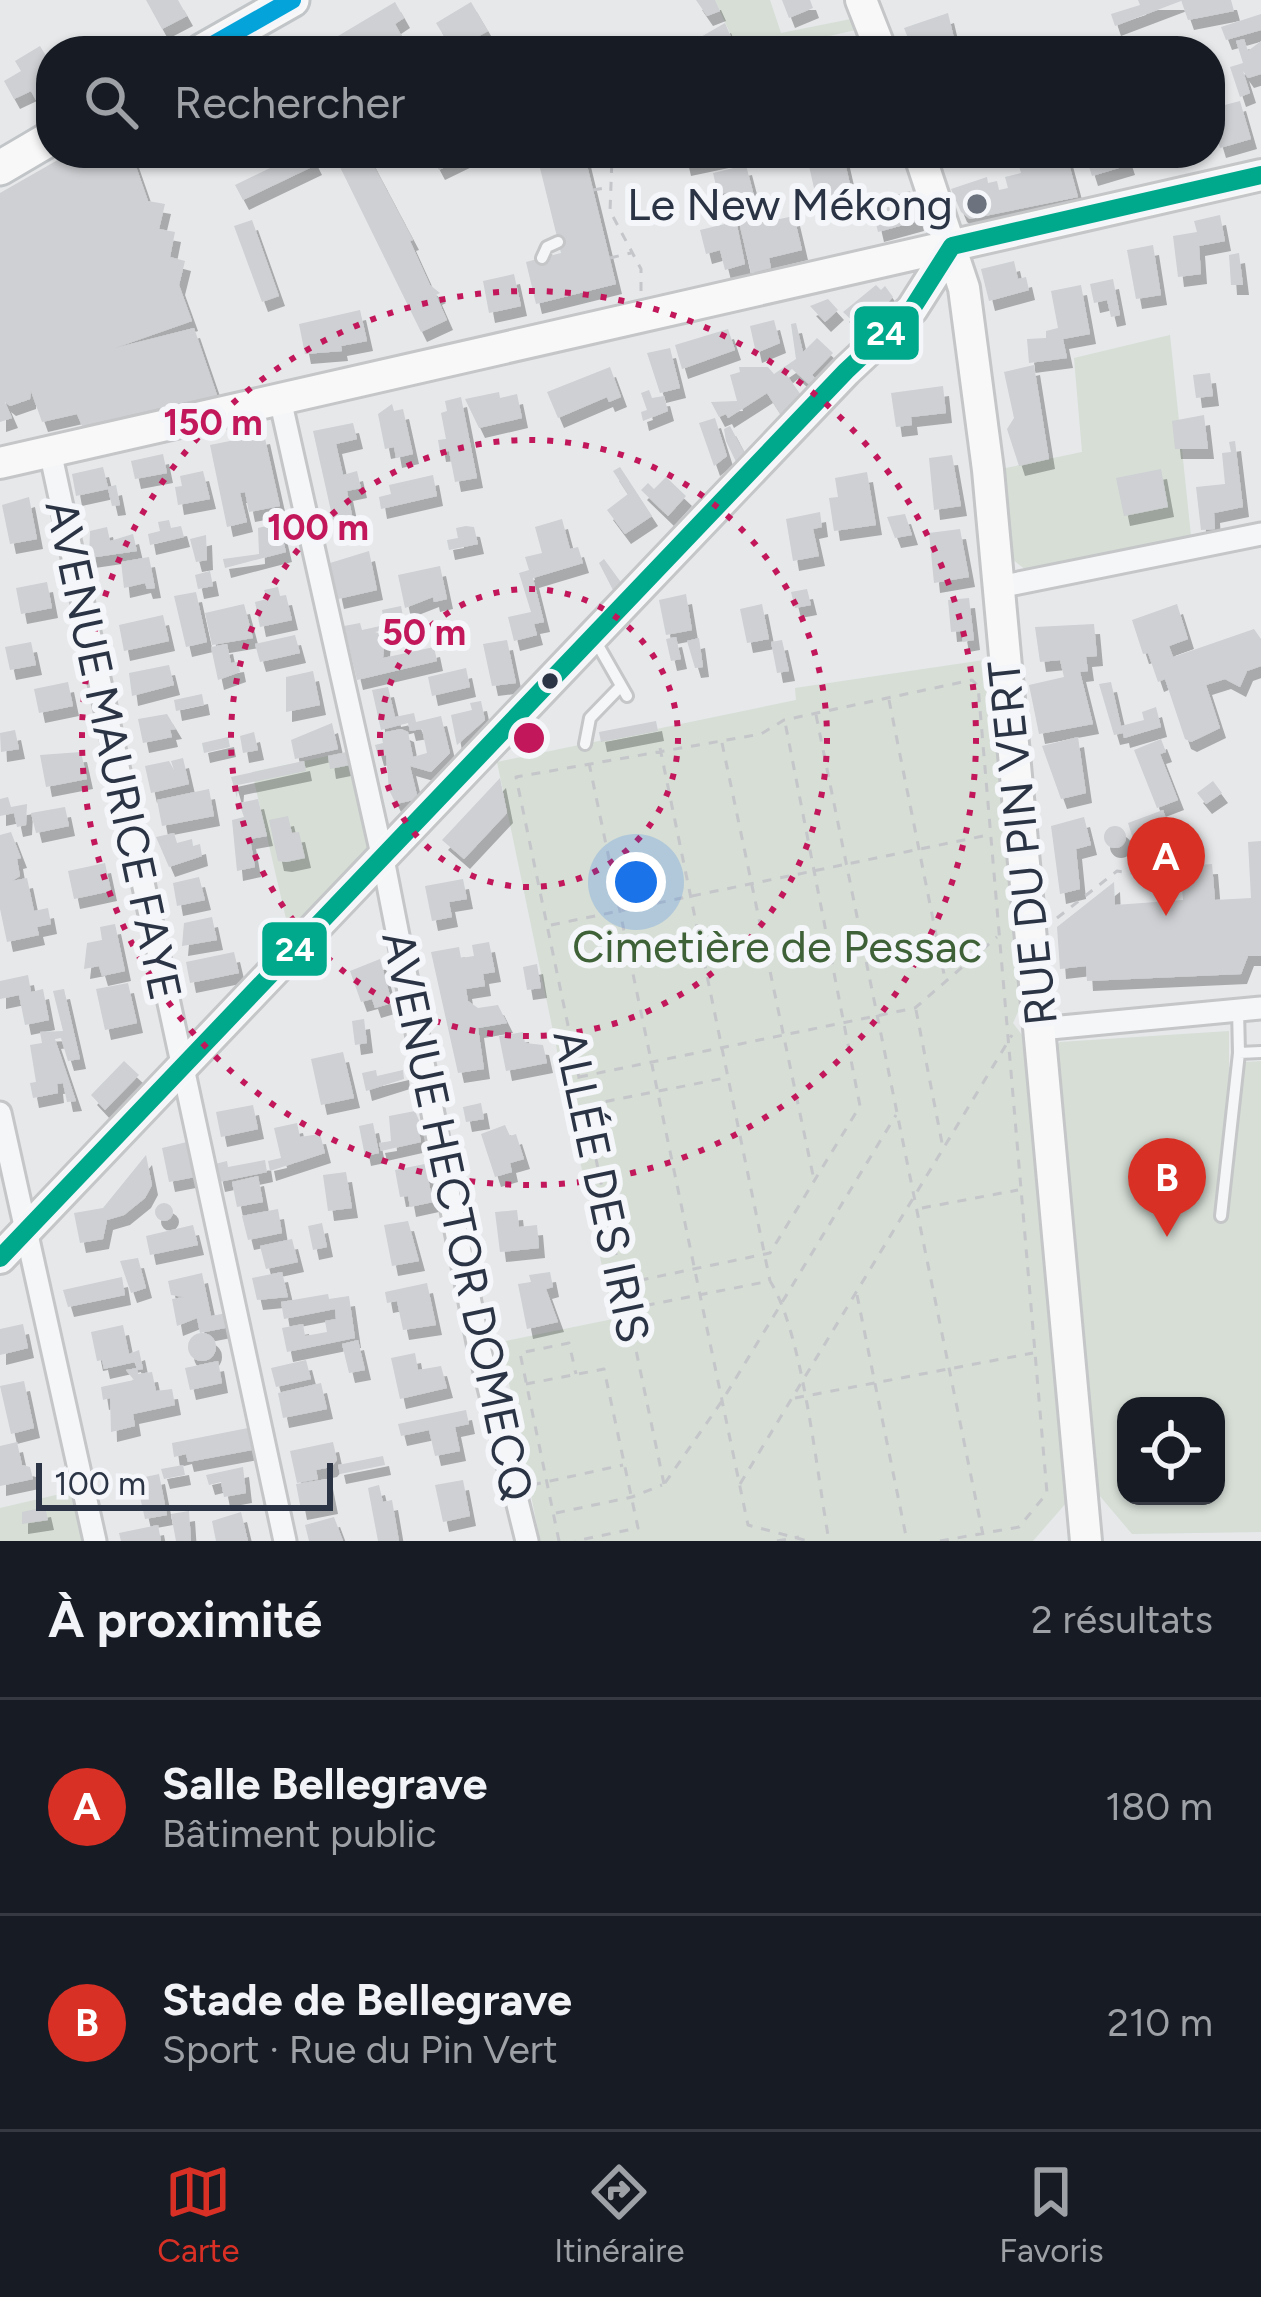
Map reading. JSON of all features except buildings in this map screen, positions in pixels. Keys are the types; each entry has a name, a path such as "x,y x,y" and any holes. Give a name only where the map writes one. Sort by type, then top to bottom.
{"main road":[{"path":"228,36 292,0"},
{"path":"0,168 36,147"}],"street":[{"path":"861,0 875,36"},
{"name":"RUE DU PIN VERT","path":"925,168 967,307 1031,936 1028,1030 1086,1541"},
{"path":"0,463 1261,176"},
{"path":"0,1258 912,309 952,246"},
{"name":"AVENUE HECTOR DOMECQ","path":"280,399 383,860 478,1342 527,1541"},
{"name":"AVENUE MAURICE FAYE","path":"50,451 285,1541"},
{"path":"999,587 1261,534"},
{"path":"1028,1030 1249,1008"},
{"path":"0,1113 95,1541"}],"lane":[{"path":"542,258 547,247 558,242"},
{"path":"585,744 590,718 624,691 593,638"},
{"path":"1221,1216 1239,1053 1249,1008"},
{"path":"1239,1053 1261,1052"}],"path":[{"path":"612,168 610,212 641,269 640,316"},
{"path":"593,190 611,186"},
{"path":"610,258 632,253"},
{"name":"ALLÉE DES IRIS","path":"664,1484 516,777 660,748 688,749 761,734 784,720 972,680 978,686 990,835"},
{"path":"889,698 945,982"},
{"path":"816,713 983,1535"},
{"path":"622,1284 770,1253 860,1106 784,720"},
{"path":"722,742 814,1181"},
{"path":"660,748 770,1281 782,1300 801,1382 829,1541"},
{"path":"589,762 748,1525 808,1541"},
{"path":"548,926 990,835 1047,1493 1019,1527 940,1541"},
{"path":"1031,936 1051,935 1052,922 1117,871 1146,875"},
{"path":"579,1077 915,1009 998,936"},
{"path":"915,1009 943,1150"},
{"path":"739,1485 1006,1044 1028,1030"},
{"path":"585,1106 727,1077"},
{"path":"553,1514 632,1497 664,1484 722,1400 897,1114"},
{"path":"918,1209 1020,1189"},
{"path":"628,1310 770,1281"},
{"path":"856,1293 907,1541"},
{"path":"559,1541 520,1353 569,1343 576,1374"},
{"path":"793,1398 1035,1352"},
{"path":"526,1384 604,1369 638,1528 575,1541"},
{"path":"516,1488 624,1465"},
{"path":"777,1541 799,1538"}],"green space":[{"path":"715,0 770,0 781,33 856,18 860,29 829,36 731,36"},
{"path":"1170,335 1191,536 1026,570 1012,559 1001,469 1082,452 1074,358"},
{"name":"Cimetière de Pessac","path":"991,659 1021,1005 1013,1023 1025,1039 1067,1502 1033,1541 540,1541 501,1342 613,1319 497,762 796,700 795,688"},
{"path":"347,752 369,853 290,936 252,772"},
{"path":"1229,1031 1229,1067 1244,1069 1246,1062 1261,1061 1261,1532 1132,1534 1099,1495 1055,1047 1060,1042"},
{"path":"73,1491 84,1541 0,1541 0,1508"}],"transit line":[{"path":"228,36 292,0"},
{"name":"24","path":"0,1258 846,371 912,309 952,246 1261,175"}],"place":[{"name":"Le New Mékong","path":"977,204"},
{"name":"Salle Bellegrave","path":"1166,916"},
{"name":"Stade de Bellegrave","path":"1167,1237"}]}
